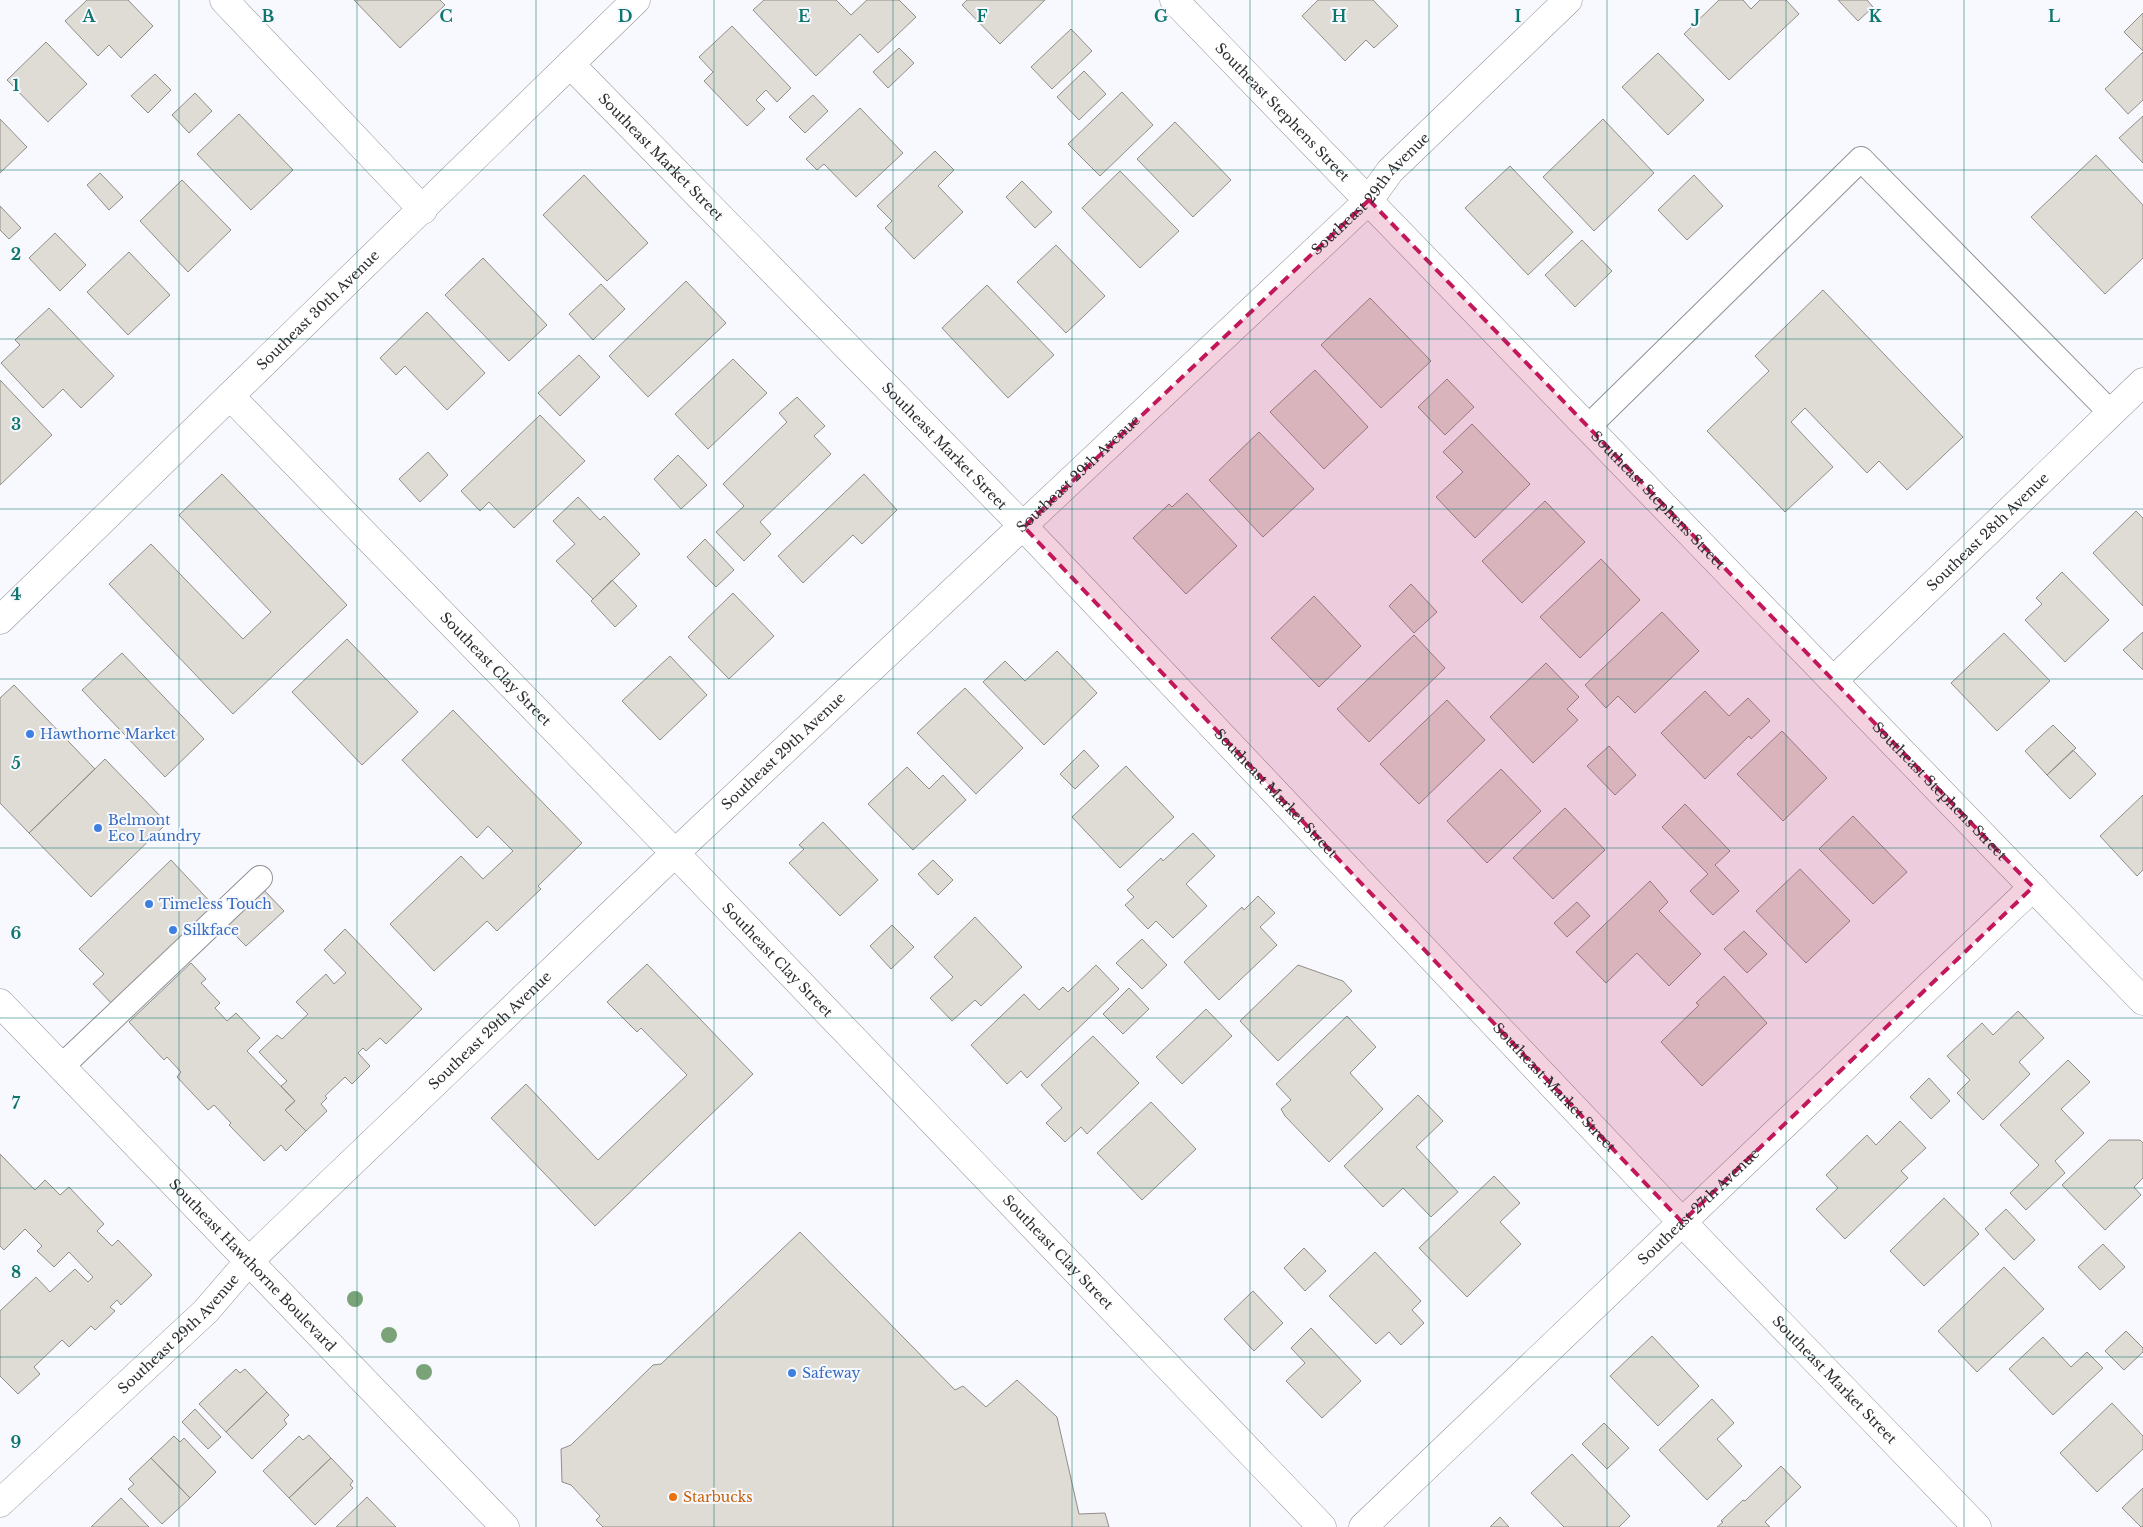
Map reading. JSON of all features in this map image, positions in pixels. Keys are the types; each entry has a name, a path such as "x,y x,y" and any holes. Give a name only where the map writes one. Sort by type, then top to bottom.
{"street":[{"path":"224,0 423,210"},
{"name":"Southeast 30th Avenue","path":"0,620 423,210 636,0"},
{"name":"Southeast Stephens Street","path":"1174,0 2033,887 2140,992"},
{"name":"Southeast 29th Avenue","path":"0,1503 199,1317 249,1262 675,853 1024,527 1369,200 1390,171 1568,0"},
{"name":"Southeast Market Street","path":"570,64 1024,527 1682,1222 1977,1527"},
{"name":"Southeast 28th Avenue","path":"1833,681 2143,382"},
{"name":"Southeast Clay Street","path":"230,396 675,853 1322,1527"},
{"name":"Southeast 27th Avenue","path":"1363,1527 2033,887"},
{"name":"Southeast Hawthorne Boulevard","path":"0,1003 504,1527"}],"lane":[{"path":"1588,427 1861,159 2111,413"},
{"path":"61,1067 260,878"}],"highlighted area":[{"path":"1369,200 2033,887 1682,1222 1024,527"}],"building":[{"path":"87,0 128,0 153,26 121,58 109,45 98,56 65,21"},
{"path":"354,0 440,0 445,5 400,48"},
{"path":"764,0 836,0 851,15 867,0 899,0 916,17 878,53 860,34 816,76 753,10"},
{"path":"967,0 1045,0 1000,44 962,5"},
{"path":"1318,0 1373,0 1398,26 1374,48 1366,40 1345,61 1302,16"},
{"path":"1719,0 1743,0 1751,9 1760,0 1786,0 1799,14 1729,80 1684,34"},
{"path":"1838,0 1867,0 1873,7 1858,21"},
{"path":"2143,13 2143,51 2124,32"},
{"path":"732,26 791,88 777,102 766,90 756,100 765,109 747,126 704,81 713,72 699,57"},
{"path":"1071,29 1092,51 1052,89 1031,67"},
{"path":"46,42 87,84 48,122 7,80"},
{"path":"899,48 914,63 888,88 873,72"},
{"path":"2143,52 2143,100 2128,114 2105,89"},
{"path":"1658,53 1704,100 1668,135 1622,87"},
{"path":"1084,71 1106,94 1079,120 1057,97"},
{"path":"155,74 171,90 148,113 131,96"},
{"path":"1122,92 1153,125 1100,176 1068,144"},
{"path":"195,93 212,111 189,133 172,115"},
{"path":"813,95 828,111 805,133 789,117"},
{"path":"860,108 903,153 856,197 824,164 817,170 806,159"},
{"path":"239,114 293,170 251,210 197,154"},
{"path":"2143,116 2143,163 2119,138"},
{"path":"0,119 27,147 0,173"},
{"path":"1603,119 1654,173 1594,231 1543,177"},
{"path":"1175,122 1231,180 1193,217 1137,159"},
{"path":"935,151 954,170 938,186 963,212 914,259 885,228 892,221 877,206"},
{"path":"2096,155 2143,205 2143,258 2105,294 2031,217"},
{"path":"1510,166 1573,232 1528,275 1465,208"},
{"path":"1120,171 1179,231 1140,268 1082,208"},
{"path":"100,173 123,197 109,210 87,185"},
{"path":"584,175 648,243 607,281 543,215"},
{"path":"1694,175 1723,206 1687,240 1658,210"},
{"path":"182,180 231,230 188,272 140,221"},
{"path":"1022,181 1052,212 1035,228 1006,197"},
{"path":"0,206 21,228 9,239 0,230"},
{"path":"55,233 86,265 60,291 29,258"},
{"path":"1582,240 1612,271 1575,307 1545,275"},
{"path":"1056,245 1105,296 1066,333 1017,282"},
{"path":"129,252 170,295 128,335 87,292"},
{"path":"483,258 547,325 509,361 445,295"},
{"path":"686,281 726,323 648,397 609,356"},
{"path":"601,284 625,309 593,340 569,314"},
{"path":"987,285 1054,355 1008,398 942,328"},
{"path":"1823,290 1963,437 1907,490 1879,461 1867,473 1805,408 1791,422 1833,467 1785,512 1707,431 1769,371 1755,356"},
{"path":"1370,298 1431,361 1381,408 1321,345"},
{"path":"49,308 114,376 81,408 63,389 43,408 1,363 20,345 15,340"},
{"path":"427,312 485,373 447,410 405,366 396,375 380,358"},
{"path":"579,355 600,377 560,416 538,393"},
{"path":"733,359 767,393 708,449 675,414"},
{"path":"1315,370 1368,427 1324,469 1270,412"},
{"path":"1447,379 1474,407 1445,435 1418,407"},
{"path":"0,380 52,435 0,485"},
{"path":"797,397 825,426 814,436 831,454 760,522 771,534 744,561 716,532 744,506 723,484 787,422 779,413"},
{"path":"540,415 585,461 514,528 489,502 480,511 461,491"},
{"path":"1472,424 1530,484 1475,538 1436,497 1463,472 1443,452"},
{"path":"1259,432 1314,489 1263,537 1209,480"},
{"path":"428,452 448,475 420,502 399,479"},
{"path":"678,455 707,485 681,509 654,479"},
{"path":"222,474 347,605 233,714 109,584 151,544 243,639 271,612 179,515"},
{"path":"864,474 897,510 862,544 853,535 803,583 778,556"},
{"path":"1187,493 1237,546 1186,594 1133,538 1169,504 1172,507"},
{"path":"578,497 600,520 604,516 640,554 593,599 556,561 575,544 553,521"},
{"path":"1545,501 1585,542 1522,603 1482,561"},
{"path":"2136,511 2143,518 2143,606 2093,553"},
{"path":"705,539 734,570 716,587 687,557"},
{"path":"1601,559 1640,600 1580,658 1540,617"},
{"path":"2062,572 2109,620 2065,662 2025,620 2042,604 2036,598"},
{"path":"612,580 637,606 615,627 591,601"},
{"path":"1411,584 1437,612 1414,633 1389,606"},
{"path":"733,593 774,636 729,679 688,637"},
{"path":"1314,596 1361,646 1319,687 1271,638"},
{"path":"1662,612 1699,651 1635,713 1618,696 1606,708 1585,685"},
{"path":"2143,632 2143,670 2123,650"},
{"path":"2004,633 2050,681 1997,731 1951,683"},
{"path":"1414,635 1445,668 1369,742 1337,709"},
{"path":"347,639 418,712 362,765 292,692"},
{"path":"1057,651 1097,693 1044,745 983,682 1005,661 1025,681"},
{"path":"122,653 204,739 165,777 82,690"},
{"path":"670,656 707,695 660,740 622,701"},
{"path":"1546,663 1579,697 1567,709 1578,720 1533,763 1490,717"},
{"name":"Hawthorne Market","path":"14,685 95,769 29,833 0,803 0,698"},
{"path":"965,688 1023,748 976,794 917,733"},
{"path":"1705,691 1729,716 1748,698 1770,721 1751,739 1749,736 1705,779 1661,733"},
{"path":"1447,700 1485,740 1419,804 1380,764"},
{"path":"453,710 582,843 538,886 541,889 497,931 487,921 434,971 390,924 461,856 483,879 513,851 488,826 477,838 402,760"},
{"path":"2053,725 2076,748 2047,775 2025,751"},
{"path":"1782,731 1827,778 1783,821 1737,774"},
{"path":"1609,746 1636,775 1615,795 1587,766"},
{"path":"1084,750 1099,766 1075,789 1060,774"},
{"path":"2073,750 2096,774 2070,799 2047,775"},
{"name":"Belmont Eco Laundry","path":"105,759 167,823 91,897 29,833"},
{"path":"1126,766 1174,817 1120,868 1072,817"},
{"path":"907,767 929,789 943,775 966,800 913,850 868,804"},
{"path":"1501,769 1541,811 1487,863 1447,821"},
{"path":"2143,795 2143,870 2137,876 2100,836"},
{"path":"1685,804 1730,851 1715,865 1739,891 1713,915 1690,891 1708,874 1662,827"},
{"path":"1565,808 1605,850 1553,899 1513,858"},
{"path":"1853,816 1907,872 1873,904 1819,849"},
{"path":"823,822 878,880 840,916 789,863 804,849 799,845"},
{"path":"1193,833 1215,856 1186,884 1207,906 1173,938 1156,921 1148,929 1125,905 1134,897 1127,890 1161,858 1163,861"},
{"path":"171,860 216,908 114,1006 93,984 104,974 79,949"},
{"path":"933,860 953,880 938,895 918,874"},
{"path":"1800,869 1850,921 1806,963 1756,911"},
{"path":"1650,881 1668,902 1659,911 1701,954 1669,986 1637,953 1606,983 1576,952"},
{"path":"262,888 284,911 246,946 224,924"},
{"path":"1258,896 1275,913 1260,927 1277,945 1219,1000 1184,962 1242,907 1244,910"},
{"path":"1577,902 1590,916 1567,937 1554,923"},
{"path":"975,917 1022,967 981,1006 975,1000 952,1021 930,998 953,977 934,957"},
{"path":"892,925 914,947 891,969 870,946"},
{"path":"345,929 422,1009 386,1044 380,1038 366,1051 363,1048 358,1053 370,1066 352,1084 345,1077 325,1096 327,1098 321,1104 327,1111 306,1131 285,1110 295,1101 281,1086 287,1081 259,1052 277,1035 282,1039 308,1014 296,1002 326,974 334,984 346,973 324,950"},
{"path":"1744,931 1767,954 1747,973 1724,949"},
{"path":"1142,939 1167,965 1142,989 1116,963"},
{"path":"191,963 206,979 201,983 220,1003 215,1008 227,1021 236,1013 260,1038 247,1051 295,1101 285,1110 306,1131 286,1151 281,1145 264,1161 229,1125 231,1123 214,1105 208,1110 177,1077 181,1072 167,1057 164,1060 129,1022"},
{"path":"647,964 753,1074 595,1226 491,1118 526,1084 598,1160 687,1075 641,1028 637,1032 607,1002"},
{"path":"1096,965 1119,989 1027,1078 1021,1071 1007,1084 971,1045 1024,994 1039,1010 1063,987 1068,992"},
{"path":"1298,965 1343,981 1352,991 1278,1061 1240,1021"},
{"path":"1724,976 1767,1023 1702,1086 1661,1042 1699,1005 1696,1003"},
{"path":"1129,988 1149,1009 1123,1034 1103,1014"},
{"path":"1206,1009 1232,1036 1182,1084 1156,1057"},
{"path":"2018,1011 2044,1038 2019,1062 2030,1074 1983,1120 1957,1093 1970,1080 1947,1056 1982,1023 1993,1035"},
{"path":"1347,1016 1376,1047 1350,1073 1383,1109 1329,1162 1285,1116 1281,1109 1291,1100 1276,1084"},
{"path":"1093,1036 1139,1083 1087,1134 1081,1127 1065,1142 1046,1123 1062,1108 1041,1085"},
{"path":"2068,1060 2090,1082 2061,1109 2084,1133 2055,1161 2065,1173 2026,1210 2010,1193 2039,1165 2000,1125"},
{"path":"1929,1078 1950,1101 1931,1119 1910,1097"},
{"path":"1418,1095 1443,1121 1416,1147 1458,1192 1431,1217 1403,1188 1383,1207 1344,1166"},
{"path":"1151,1102 1196,1149 1142,1200 1097,1153"},
{"path":"1900,1121 1926,1148 1901,1171 1908,1178 1845,1239 1816,1209 1838,1188 1826,1175 1867,1135 1876,1145"},
{"path":"2109,1140 2140,1140 2143,1143 2143,1178 2134,1187 2141,1195 2105,1230 2062,1185"},
{"path":"0,1154 35,1190 45,1180 60,1195 69,1187 104,1224 97,1231 112,1246 118,1240 152,1275 121,1305 117,1300 110,1307 115,1311 95,1330 91,1326 69,1347 62,1340 34,1367 40,1374 18,1394 0,1376 0,1311 36,1277 50,1292 75,1269 88,1282 93,1277 69,1252 54,1267 37,1251 42,1246 25,1229 4,1250 0,1246"},
{"path":"1494,1176 1520,1203 1500,1222 1521,1244 1467,1297 1419,1248"},
{"path":"1944,1198 1979,1234 1924,1286 1890,1251"},
{"path":"2006,1209 2035,1240 2014,1260 1985,1229"},
{"name":"Safeway","path":"800,1232 955,1390 963,1386 986,1407 1017,1380 1057,1417 1079,1514 1105,1513 1109,1527 603,1527 596,1520 600,1516 571,1485 562,1482 561,1449 571,1445 653,1365 661,1364"},
{"path":"2103,1244 2125,1267 2100,1290 2078,1267"},
{"path":"1304,1248 1326,1271 1305,1291 1284,1268"},
{"path":"1375,1252 1421,1301 1412,1310 1424,1323 1401,1345 1389,1332 1376,1344 1329,1296"},
{"path":"2004,1267 2044,1309 1977,1372 1938,1331"},
{"path":"1253,1291 1283,1323 1254,1351 1224,1319"},
{"path":"1311,1328 1361,1381 1322,1418 1286,1381 1305,1363 1291,1348"},
{"path":"2126,1331 2143,1348 2143,1352 2124,1370 2105,1351"},
{"path":"1652,1336 1699,1386 1658,1426 1610,1376"},
{"path":"2043,1337 2071,1367 2087,1352 2103,1368 2053,1415 2009,1369"},
{"path":"236,1369 240,1373 245,1369 267,1392 226,1432 199,1404"},
{"path":"267,1392 289,1415 284,1420 287,1424 252,1459 226,1432"},
{"path":"1712,1399 1734,1423 1717,1439 1742,1466 1707,1500 1659,1450"},
{"path":"2112,1403 2143,1436 2143,1449 2097,1492 2060,1453"},
{"path":"195,1409 221,1437 208,1449 182,1422"},
{"path":"1604,1423 1629,1448 1607,1469 1582,1444"},
{"path":"309,1435 331,1458 289,1498 263,1471 299,1436 303,1440"},
{"path":"174,1436 180,1442 184,1438 216,1472 190,1498 151,1458"},
{"path":"1572,1454 1630,1516 1619,1527 1564,1527 1531,1493"},
{"path":"151,1458 190,1498 162,1524 128,1489 134,1484 129,1479"},
{"path":"331,1458 353,1481 350,1485 353,1488 315,1525 289,1498"},
{"path":"1781,1466 1801,1487 1765,1522 1770,1527 1717,1527 1743,1500 1745,1501"},
{"path":"2143,1488 2143,1527 2141,1527 2122,1508"},
{"path":"367,1497 396,1527 336,1527"},
{"path":"121,1498 149,1527 91,1527"},
{"path":"1500,1517 1509,1527 1490,1527"}],"place":[{"name":"Hawthorne Market","path":"30,734"},
{"name":"Belmont Eco Laundry","path":"98,828"},
{"name":"Timeless Touch","path":"149,904"},
{"name":"Silkface","path":"173,930"},
{"name":"Safeway","path":"792,1373"},
{"name":"Starbucks","path":"673,1497"}]}
